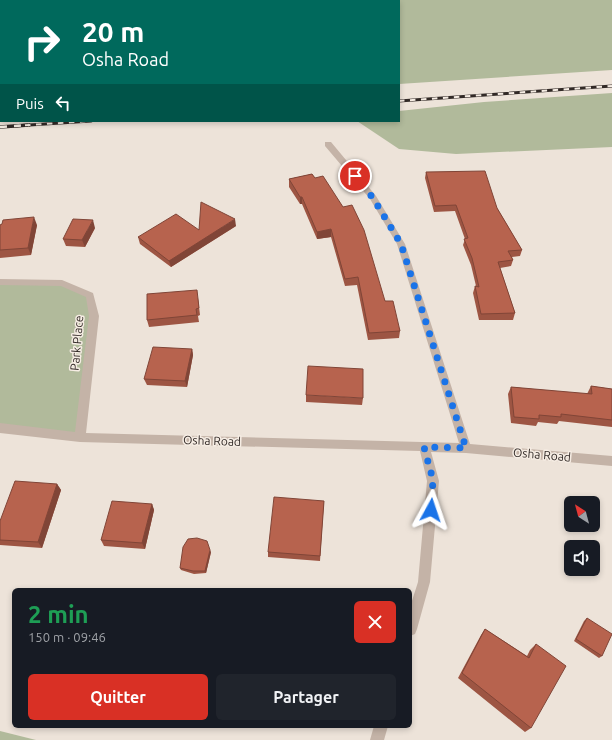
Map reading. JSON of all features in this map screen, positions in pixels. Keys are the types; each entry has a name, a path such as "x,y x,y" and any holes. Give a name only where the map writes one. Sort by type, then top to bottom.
{"street":[{"path":"328,144 373,198 401,244 466,448"},
{"name":"Park Place","path":"0,282 62,282 90,295 94,316 80,437"},
{"name":"Osha Road","path":"0,428 80,437 466,448 612,461"},
{"path":"412,622 424,582 433,480 424,447"},
{"path":"377,740 380,728"}],"green space":[{"path":"400,0 612,0 612,70 400,84"},
{"path":"612,93 612,147 456,154 399,149 358,122 400,122 400,111 484,102"},
{"path":"0,282 62,283 90,295 94,316 80,437 0,428"},
{"path":"0,731 36,740 0,740"}],"building":[{"path":"485,171 497,208 522,250 508,251 513,260 498,262 515,313 481,314 475,286 479,287 472,258 464,239 468,238 456,205 435,206 426,172"},
{"path":"312,174 315,178 323,176 343,207 352,205 364,230 385,301 393,301 400,331 369,333 358,277 345,279 331,229 317,232 302,197 300,197 289,179"},
{"path":"201,202 235,219 169,261 138,237 176,214 199,230"},
{"path":"34,217 28,248 0,250 0,225 2,224 3,220"},
{"path":"73,219 93,220 82,240 63,239"},
{"path":"197,290 199,308 196,309 197,315 147,320 147,294"},
{"path":"153,347 192,349 185,381 144,379"},
{"path":"308,366 363,369 363,398 306,395"},
{"path":"591,386 612,389 612,420 561,414 561,417 539,415 539,419 514,417 511,387 592,394"},
{"path":"15,481 57,484 38,542 0,540 0,521"},
{"path":"274,497 324,501 320,556 268,552"},
{"path":"112,501 152,504 142,543 101,540"},
{"path":"197,538 207,541 210,550 205,571 193,571 180,568 183,547 188,539"},
{"path":"587,618 612,634 602,656 576,639"},
{"path":"485,629 529,658 536,644 566,666 531,728 462,673"}],"railway":[{"path":"400,101 612,86"},
{"path":"23,125 76,122"},
{"path":"0,127 23,125"},
{"path":"14,126 23,125"},
{"path":"23,125 29,125"}],"route":[{"path":"355,176 373,198 401,244 466,448 424,447 433,480 431,510"}]}
